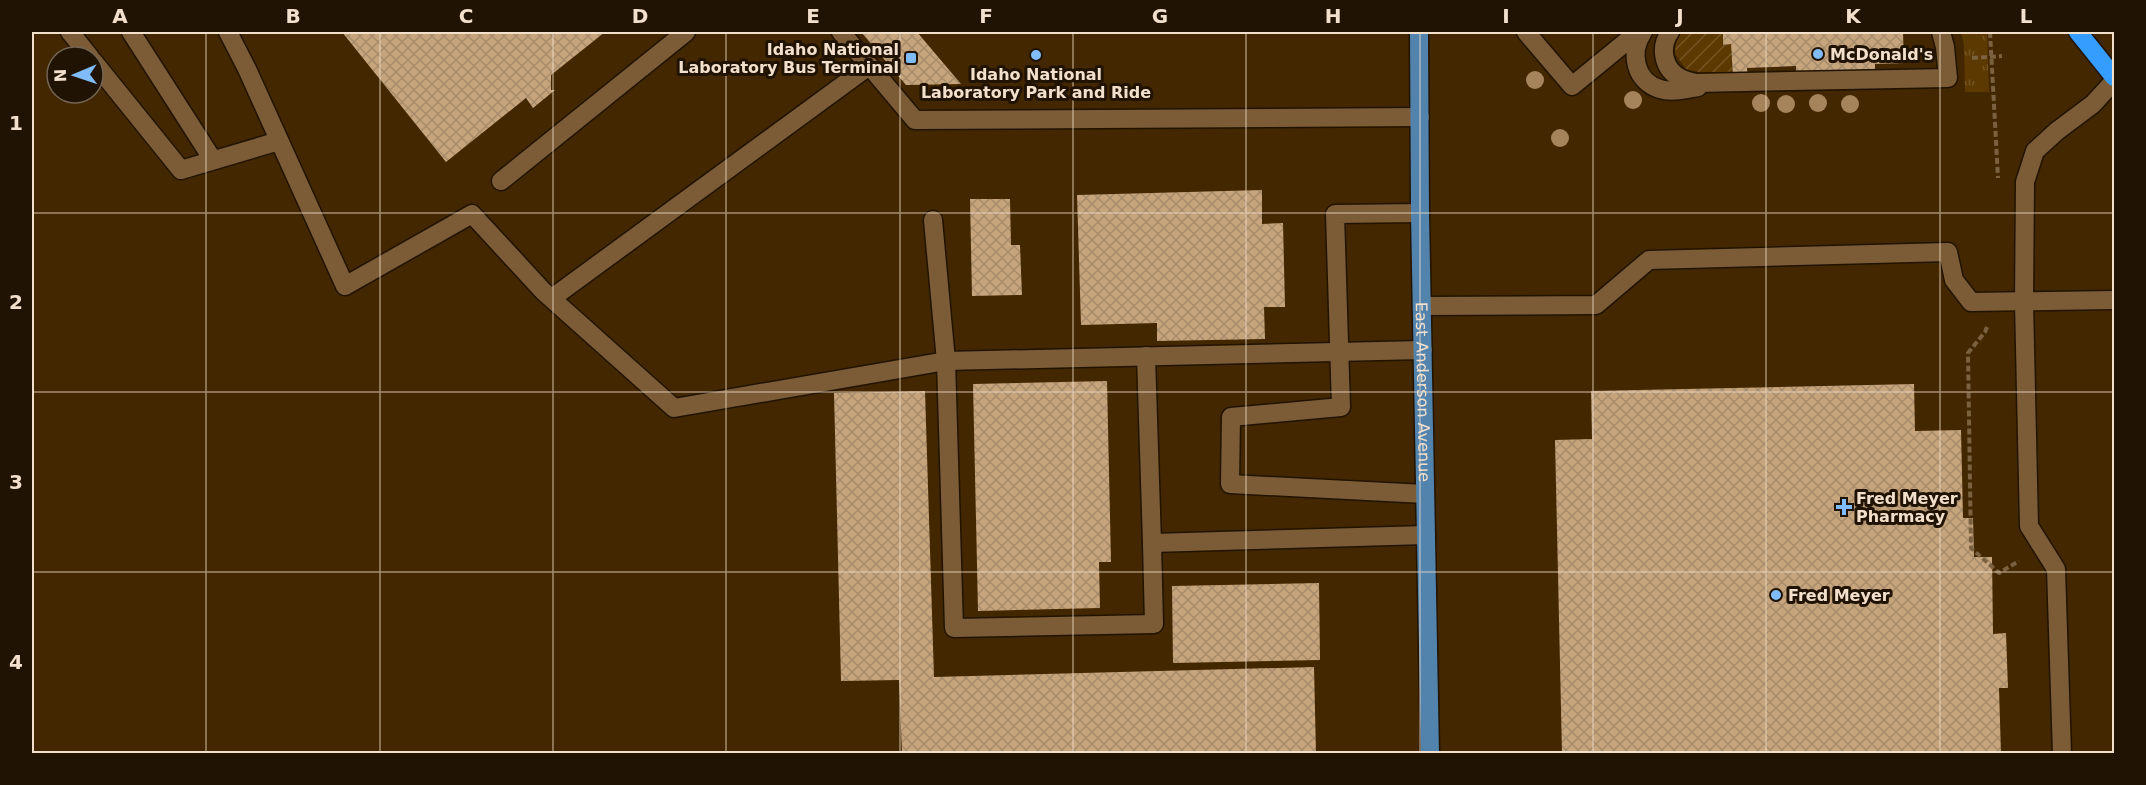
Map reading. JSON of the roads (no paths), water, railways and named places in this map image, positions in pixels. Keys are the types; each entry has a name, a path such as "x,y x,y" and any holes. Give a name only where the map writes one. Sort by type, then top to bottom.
{"highway":[{"path":"2078,32 2115,79"}],"main road":[{"name":"East Anderson Avenue","path":"1419,32 1430,753"}],"lane":[{"path":"69,32 80,45"},
{"path":"131,32 213,160"},
{"path":"228,32 345,286 472,214 552,298 674,408 946,361 1423,350"},
{"path":"501,182 686,32"},
{"path":"841,32 915,120 1420,117"},
{"path":"1526,32 1572,86 1638,32"},
{"path":"1643,32 1635,47 1635,61 1638,72 1648,83 1661,90 1678,91 1732,82"},
{"path":"1670,32 1665,39 1663,52 1667,65 1680,79 1696,83 1948,78 1945,46 1941,32"},
{"path":"552,298 869,66"},
{"path":"105,76 180,170 279,141"},
{"path":"2062,753 2056,569 2029,526 2024,302 2025,182 2035,151 2093,104 2115,79"},
{"path":"1420,213 1335,214 1341,407 1231,417 1230,484 1425,494"},
{"path":"933,220 946,361 954,628 1154,624 1146,356"},
{"path":"1422,306 1596,305 1649,260 1948,252 1954,280 1971,302 2115,300"},
{"path":"1152,543 1426,535"}],"place":[{"name":"McDonald's","path":"1818,54"},
{"name":"Idaho National Laboratory Park and Ride","path":"1036,55"},
{"name":"Idaho National Laboratory Bus Terminal","path":"911,58"},
{"name":"Fred Meyer Pharmacy","path":"1844,507"},
{"name":"Fred Meyer","path":"1776,595"}]}
